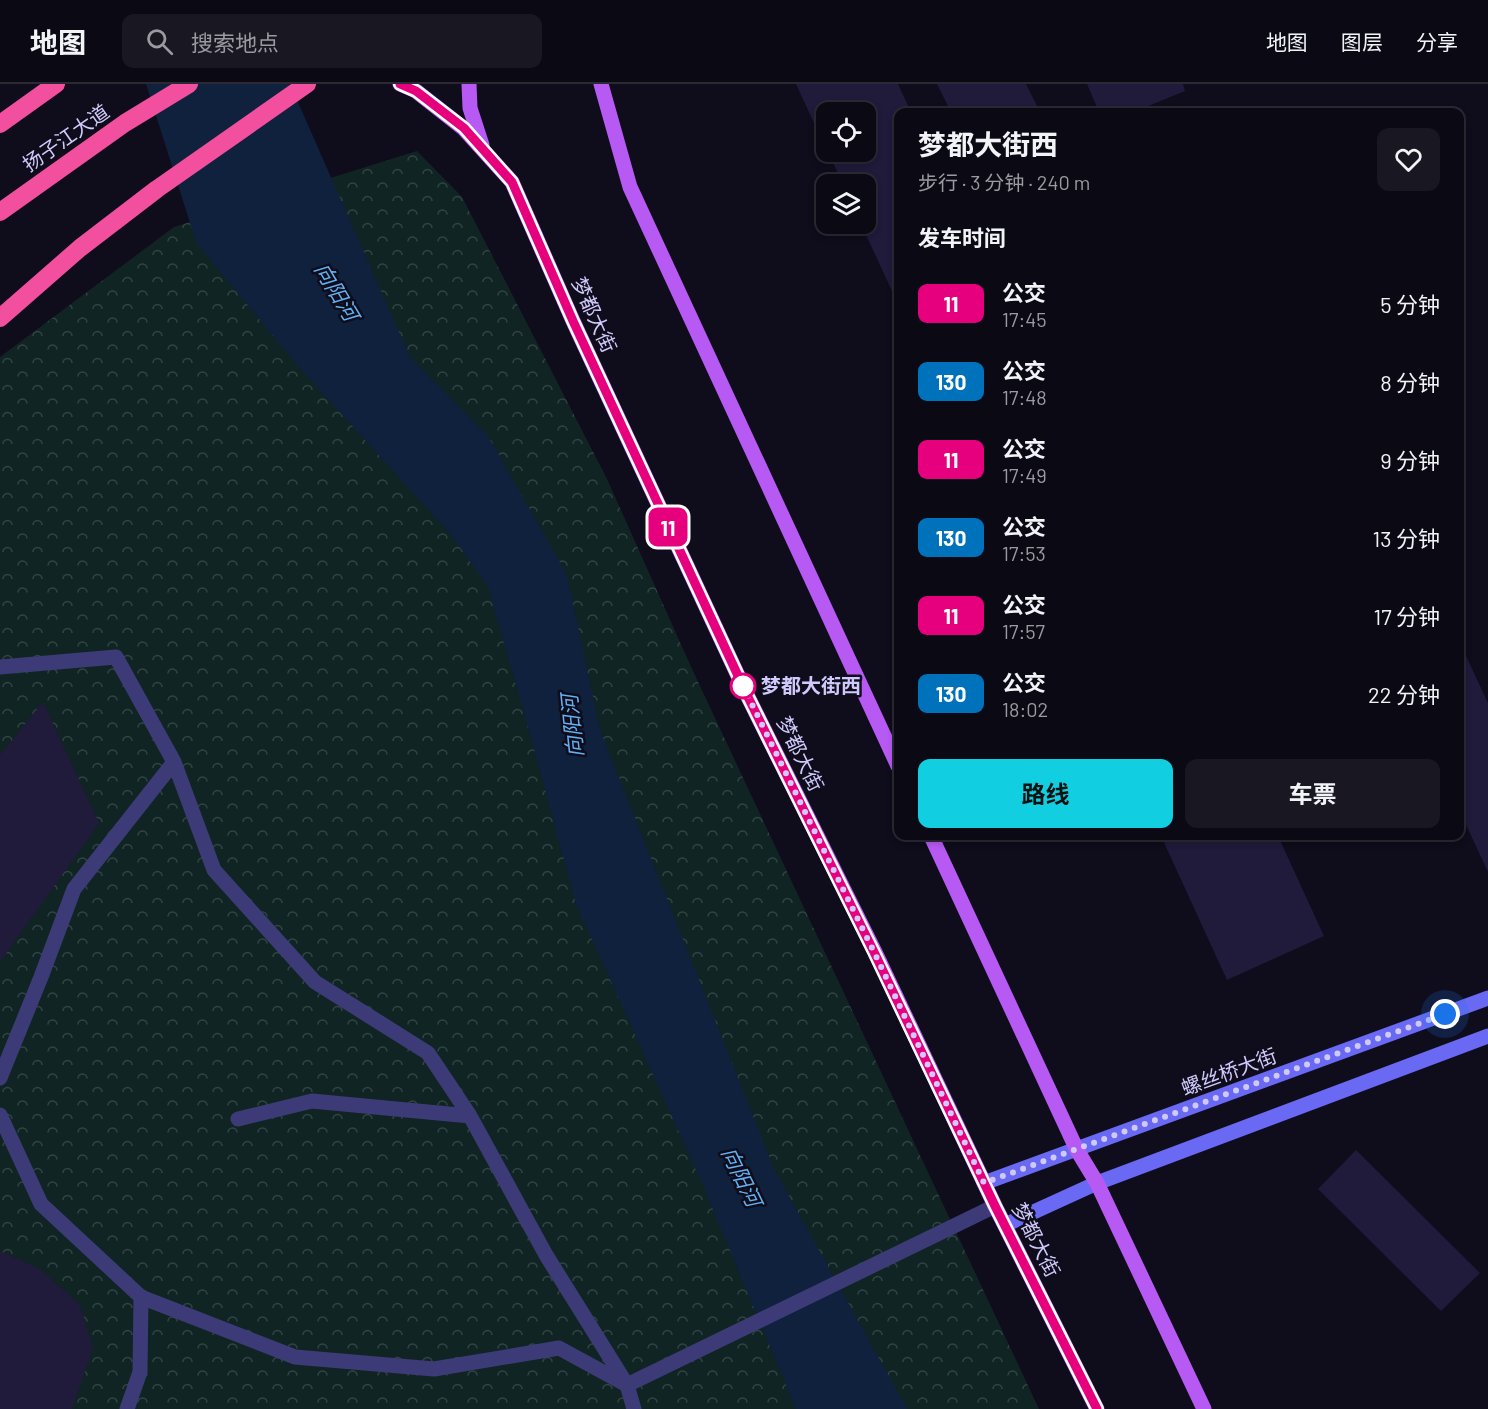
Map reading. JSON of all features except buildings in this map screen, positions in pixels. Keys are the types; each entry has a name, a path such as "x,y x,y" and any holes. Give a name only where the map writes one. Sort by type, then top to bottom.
{"highway":[{"path":"0,124 56,84"},
{"name":"扬子江大道","path":"0,212 125,123 189,84"},
{"path":"0,318 80,248 157,189 307,84"}],"main road":[{"name":"梦都大街","path":"400,84 416,91 464,128 512,182 573,321 747,695 880,963 995,1206 1097,1409"},
{"path":"469,84 470,108 484,151"},
{"path":"601,85 630,187 894,757"},
{"path":"933,840 1077,1150 1097,1183 1204,1409"}],"street":[{"name":"螺丝桥大街","path":"984,1183 1488,998"},
{"path":"1005,1225 1097,1183 1488,1036"}],"lane":[{"path":"0,667 116,657 174,762 214,870 315,982 428,1053 470,1116 546,1255 627,1385 634,1409"},
{"path":"0,1078 74,889 174,762"},
{"path":"238,1119 312,1101 470,1116"},
{"path":"0,1115 41,1204 141,1297 295,1357 434,1369 559,1348 627,1385"},
{"path":"627,1385 995,1206"},
{"path":"127,1409 140,1372 141,1297"}],"green space":[{"path":"417,151 462,197 607,479 692,669 1039,1409 0,1409 0,357 174,227"}],"water":[{"name":"向阳河","path":"146,84 290,84 410,357 488,436 567,575 600,730 774,1169 907,1409 796,1409 702,1183 576,904 488,587 452,536 296,364 196,242"}],"bus line":[{"name":"11","path":"400,84 416,91 464,128 512,182 573,321 747,695 874,952 995,1206 1097,1409"}],"place":[{"name":"梦都大街西","path":"743,686"}],"route":[{"path":"743,686 874,952 984,1183 1445,1014"}]}
